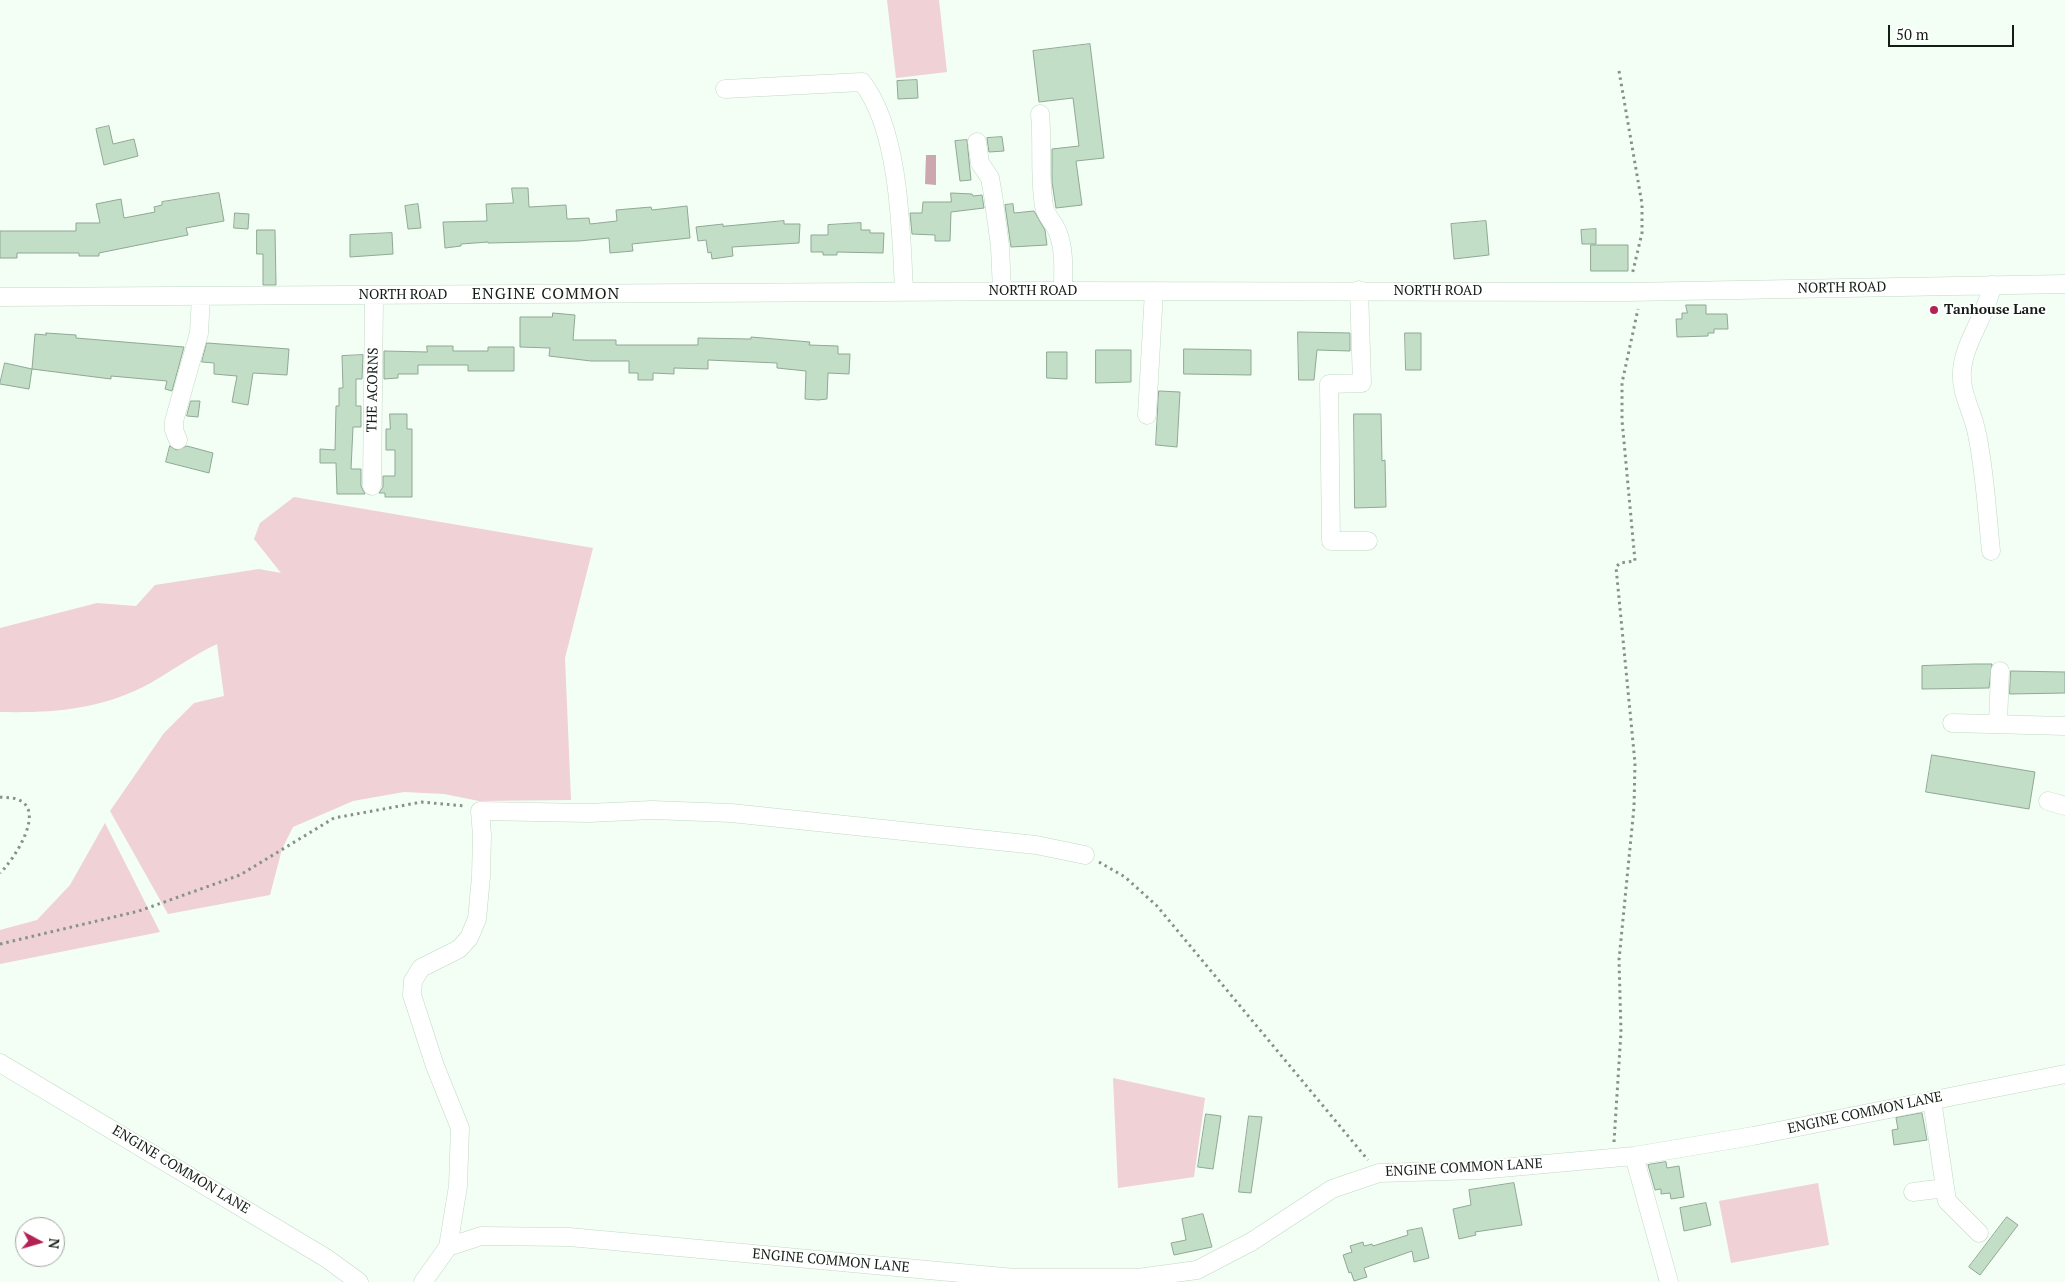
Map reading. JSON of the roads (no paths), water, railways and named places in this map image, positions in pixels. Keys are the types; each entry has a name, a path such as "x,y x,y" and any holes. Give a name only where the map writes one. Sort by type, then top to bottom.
{"street":[{"path":"725,89 862,82 873,96 887,135 898,203 904,291"},
{"path":"1040,114 1043,138 1040,167 1041,186 1045,210 1059,235 1063,256 1063,290"},
{"path":"977,142 980,163 990,178 994,195 1002,291"},
{"name":"NORTH ROAD","path":"0,297 1063,290 1628,292 2065,284"},
{"path":"1991,551 1978,436 1972,413 1965,399 1962,377 1966,354 1989,302 1992,285"},
{"path":"1359,290 1362,383 1329,384 1331,541 1368,541"},
{"path":"1147,415 1154,291"},
{"name":"THE ACORNS","path":"372,486 374,295"},
{"path":"178,440 174,430 174,421 199,333 201,296"},
{"path":"1998,722 2000,671"},
{"path":"1952,723 1998,722 2065,726"},
{"path":"2048,801 2065,806"},
{"path":"423,1282 448,1247 458,1186 460,1128 435,1066 412,995 413,981 421,968 459,949 469,938 477,919 481,877 482,835 480,810 589,813 652,810 731,813 1036,845 1086,855"},
{"name":"ENGINE COMMON LANE","path":"0,1063 318,1252 359,1282"},
{"name":"ENGINE COMMON LANE","path":"448,1247 481,1236 569,1237 1015,1278 1138,1278 1197,1270 1251,1242 1332,1189 1379,1173 1479,1170 1634,1156 1753,1136 2065,1074"},
{"path":"1932,1100 1947,1201 1979,1233"},
{"path":"1634,1156 1669,1282"},
{"path":"1913,1192 1945,1188"}],"place":[{"name":"Tanhouse Lane","path":"1934,310"}],"district":[{"name":"ENGINE COMMON","path":"546,294"}]}
